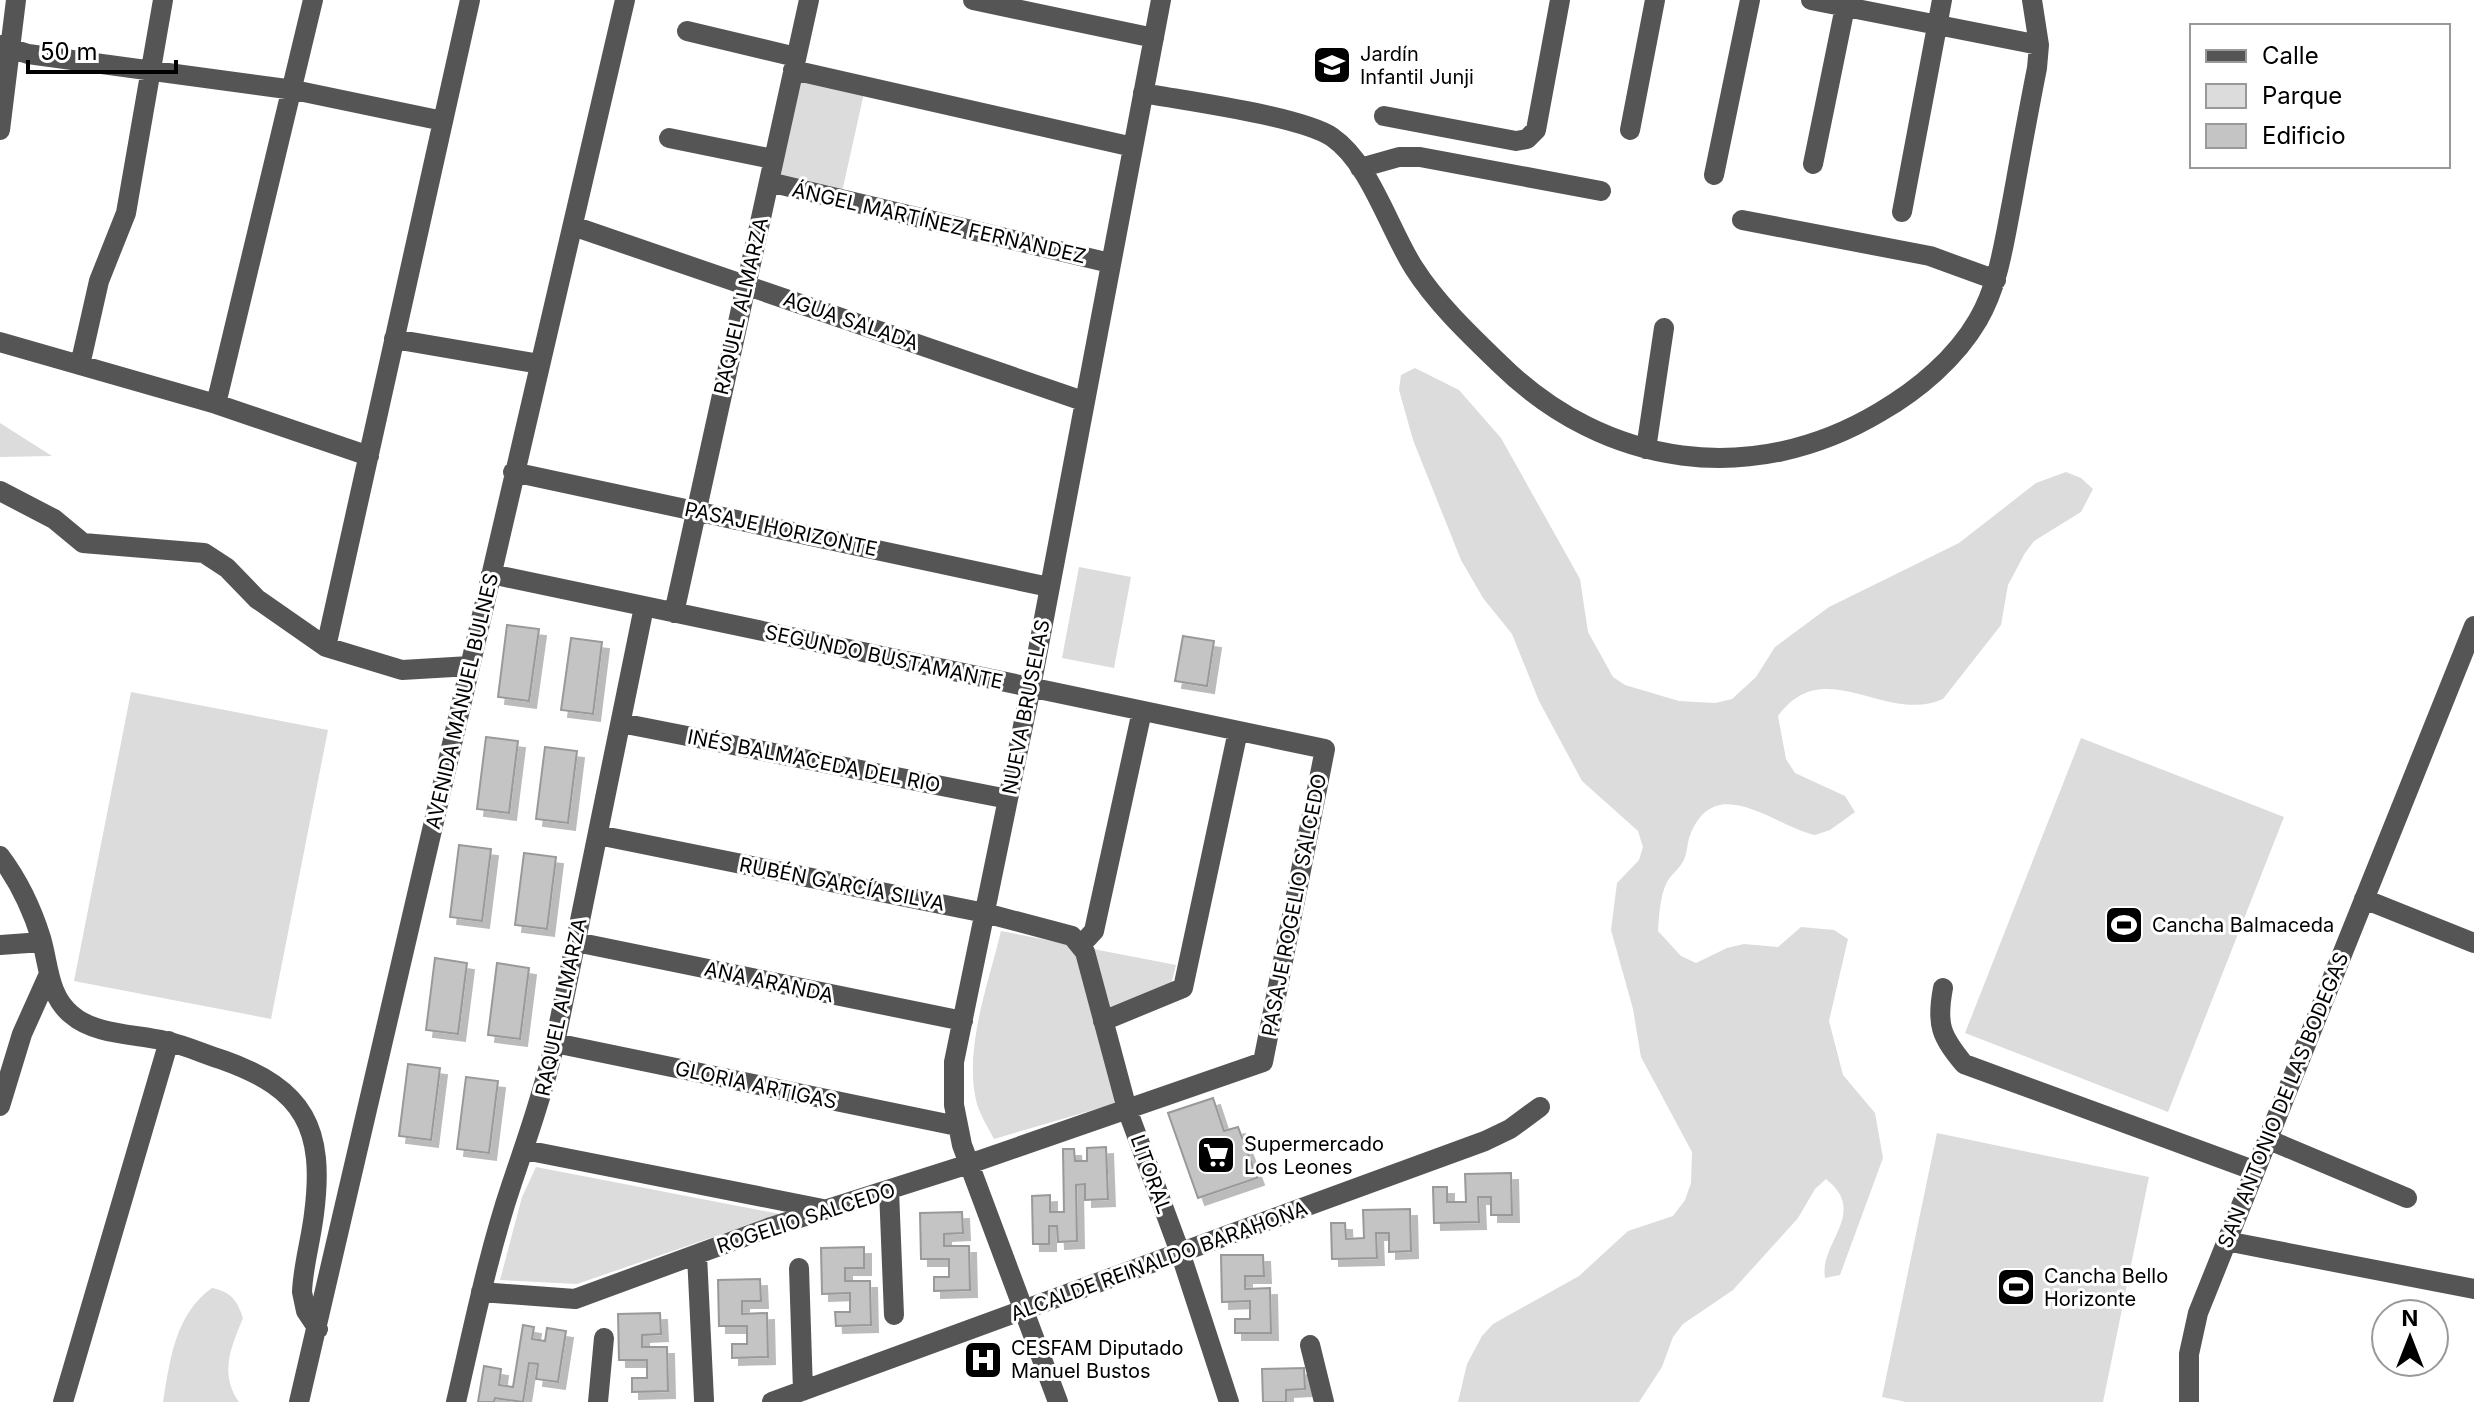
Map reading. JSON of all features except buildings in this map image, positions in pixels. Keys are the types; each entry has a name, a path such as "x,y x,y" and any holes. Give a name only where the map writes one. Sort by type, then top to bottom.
{"street":[{"path":"0,130 6,47 16,0"},
{"path":"80,365 99,281 126,213 163,0"},
{"path":"216,404 294,90 313,0"},
{"path":"326,647 470,0"},
{"name":"AVENIDA MANUEL BULNES","path":"299,1402 625,0"},
{"name":"RAQUEL ALMARZA","path":"674,613 809,0"},
{"path":"973,0 1154,38"},
{"name":"NUEVA BRUSELAS","path":"1058,1402 969,1164 957,1126 953,1084 1161,0"},
{"path":"1384,116 1516,141 1527,139 1536,130 1560,0"},
{"path":"1630,130 1655,0"},
{"path":"1714,175 1750,0"},
{"path":"1811,0 1845,7 1872,6 1937,25 2039,45"},
{"path":"1902,212 1942,0"},
{"path":"1143,93 1313,128 1344,147 1360,168 1413,267 1437,299 1502,366 1577,421 1646,449 1680,456 1739,460 1785,452 1837,435 1893,405 1941,365 1978,320 1996,280 2039,45 2032,0"},
{"path":"1813,164 1845,7"},
{"path":"687,31 794,64 1133,147"},
{"path":"6,47 294,90 443,121"},
{"name":"ÁNGEL MARTÍNEZ FERNANDEZ","path":"669,138 773,159"},
{"path":"1360,168 1399,157 1420,157 1601,191"},
{"name":"ÁNGEL MARTÍNEZ FERNANDEZ","path":"769,182 1110,263"},
{"path":"1742,220 1930,256 1996,280"},
{"name":"AGUA SALADA","path":"573,226 1083,401"},
{"path":"1646,449 1664,328"},
{"path":"394,339 540,364"},
{"path":"0,342 216,404 369,456"},
{"name":"PASAJE HORIZONTE","path":"513,472 1049,587"},
{"path":"0,491 47,514 83,543 204,553 227,568 257,599 326,647 402,670 470,666"},
{"name":"SEGUNDO BUSTAMANTE","path":"491,574 1325,749"},
{"name":"RAQUEL ALMARZA","path":"456,1402 481,1292 555,1043 644,607"},
{"name":"SAN ANTONIO DE LAS BODEGAS","path":"2189,1402 2193,1333 2226,1241 2474,626"},
{"path":"1081,945 1094,931 1142,711"},
{"name":"INÉS BALMACEDA DEL RIO","path":"621,723 1008,799"},
{"path":"1103,1021 1183,988 1238,731"},
{"name":"PASAJE ROGELIO SALCEDO","path":"1127,1109 1263,1062 1325,749"},
{"name":"RUBÉN GARCÍA SILVA","path":"598,835 985,913 1072,936 1081,945"},
{"path":"0,856 31,909 42,942 48,976 59,1001 79,1021 169,1041 250,1070 282,1090 305,1114 314,1139 318,1170 302,1292 306,1311 318,1329"},
{"path":"2364,899 2474,943"},
{"path":"0,945 42,942"},
{"name":"ANA ARANDA","path":"576,942 963,1021"},
{"name":"LITORAL","path":"1081,945 1127,1109 1181,1255 1229,1402"},
{"path":"0,1106 22,1034 48,976"},
{"path":"1943,988 1938,1013 1944,1039 1964,1064 2253,1170"},
{"path":"63,1402 169,1041"},
{"name":"GLORIA ARTIGAS","path":"555,1043 957,1126"},
{"name":"ALCALDE REINALDO BARAHONA","path":"772,1402 1181,1255 1485,1141 1510,1129 1540,1107"},
{"name":"ROGELIO SALCEDO","path":"481,1292 575,1299 1127,1109"},
{"path":"2267,1139 2407,1198"},
{"path":"525,1150 827,1210"},
{"path":"889,1190 894,1315"},
{"path":"2226,1241 2474,1289"},
{"path":"697,1255 704,1400"},
{"path":"799,1268 803,1391"},
{"path":"598,1402 604,1338"},
{"path":"1310,1345 1324,1402"}],"green space":[{"path":"797,77 864,93 842,192 776,176"},
{"path":"1415,368 1459,390 1501,438 1580,579 1588,632 1613,677 1625,685 1679,701 1715,703 1732,699 1756,677 1775,647 1829,607 1959,543 2036,483 2066,472 2081,478 2093,489 2081,512 2034,541 2025,553 2008,585 2001,625 1943,699 1921,705 1900,704 1835,689 1815,690 1796,698 1778,716 1786,759 1795,773 1845,796 1855,812 1830,830 1815,835 1731,804 1716,806 1702,815 1691,833 1684,861 1665,887 1658,931 1681,956 1696,963 1727,948 1744,944 1778,947 1801,927 1834,930 1848,939 1829,1021 1843,1075 1875,1113 1883,1158 1840,1275 1825,1278 1825,1265 1843,1216 1843,1204 1838,1192 1826,1179 1815,1189 1798,1218 1733,1290 1683,1324 1673,1337 1662,1367 1639,1402 1458,1402 1467,1364 1482,1336 1493,1324 1579,1276 1628,1231 1673,1216 1685,1200 1691,1183 1692,1152 1641,1057 1633,1009 1611,930 1617,883 1639,860 1643,847 1638,831 1582,781 1539,701 1512,634 1483,598 1461,560 1413,440 1399,390 1401,375"},
{"path":"0,423 52,456 0,457"},
{"path":"1079,567 1131,577 1114,668 1062,658"},
{"path":"131,692 328,730 271,1019 74,981"},
{"name":"Cancha Balmaceda","path":"2081,738 2284,817 2168,1112 1965,1033"},
{"path":"1001,931 1176,965 1171,985 1092,1014 1117,1103 994,1139 976,1100 973,1058 975,1037"},
{"name":"Cancha Bello Horizonte","path":"1937,1133 2149,1177 2103,1402 1906,1402 1882,1397"},
{"path":"536,1167 780,1214 577,1284 500,1280 522,1197"},
{"path":"212,1288 232,1298 243,1318 231,1350 228,1371 239,1402 163,1402 172,1354 182,1324"}],"place":[{"name":"Jardín Infantil Junji","path":"1332,65"},
{"name":"Cancha Balmaceda","path":"2124,925"},
{"name":"Supermercado Los Leones","path":"1216,1155"},
{"name":"Cancha Bello Horizonte","path":"2016,1287"},
{"name":"CESFAM Diputado Manuel Bustos","path":"983,1360"}]}
